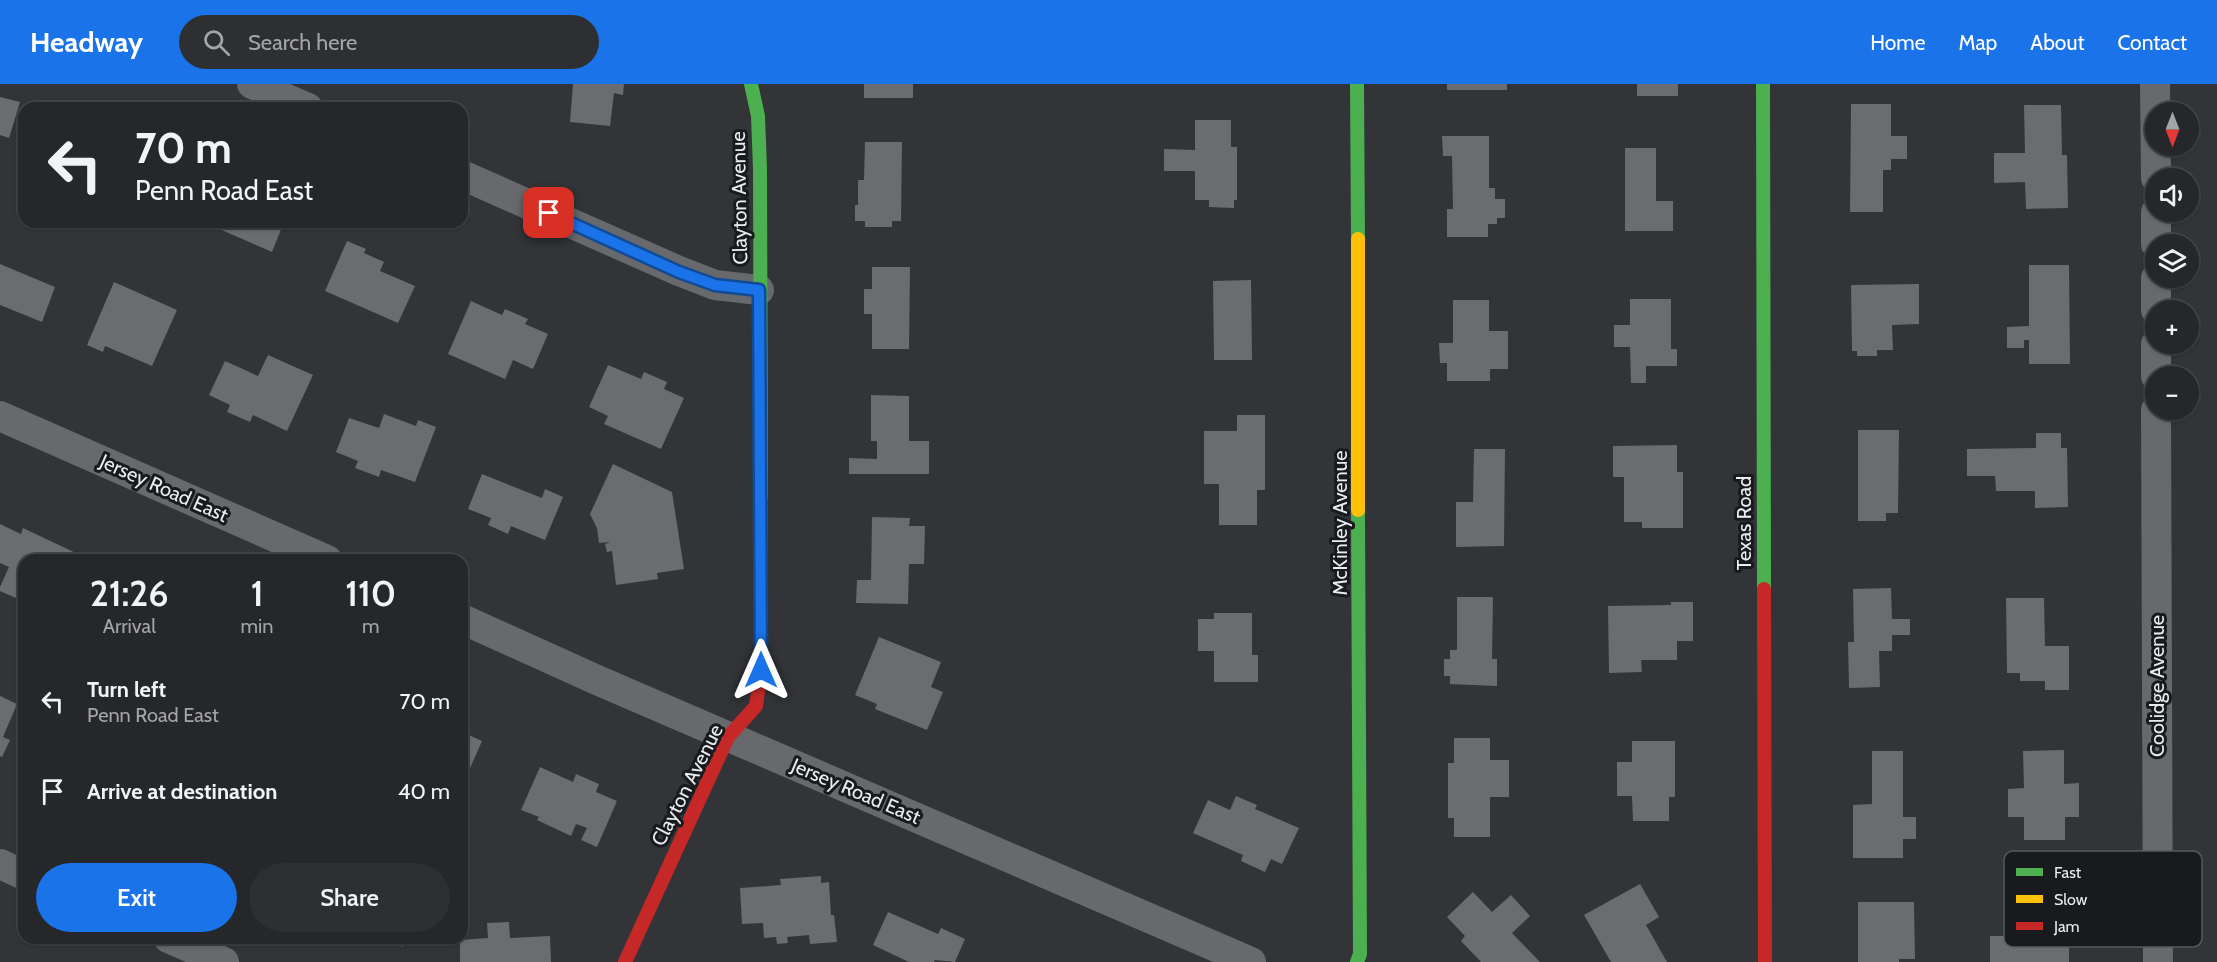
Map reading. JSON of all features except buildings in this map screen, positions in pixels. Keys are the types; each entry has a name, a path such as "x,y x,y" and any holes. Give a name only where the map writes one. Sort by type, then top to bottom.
{"street":[{"path":"252,84 294,102"},
{"name":"Clayton Avenue","path":"625,962 728,737 756,706 761,670 760,169 758,116 751,84"},
{"name":"McKinley Avenue","path":"1357,962 1360,954 1361,823 1358,84"},
{"name":"Texas Road","path":"1763,84 1765,962"},
{"path":"2155,84 2156,168"},
{"path":"468,178 679,272 715,285 759,290"},
{"name":"Jersey Road East","path":"0,416 313,554"},
{"name":"Coolidge Avenue","path":"2156,420 2158,851"},
{"name":"Jersey Road East","path":"468,622 728,737 1251,962"},
{"path":"0,864 18,872"},
{"path":"182,944 224,962"},
{"name":"Coolidge Avenue","path":"2158,947 2158,962"}],"traffic: fast":[{"path":"751,84 758,116 760,169 761,501"},
{"path":"1357,84 1358,239"},
{"path":"1763,84 1764,589"},
{"path":"1357,962 1360,954 1358,510"}],"traffic: slow":[{"path":"1358,239 1358,510"}],"traffic: jam":[{"path":"625,962 728,737 756,706 761,670 761,501"},
{"path":"1764,589 1765,962"}],"route":[{"path":"549,213 679,272 715,285 759,290 761,670"}]}
